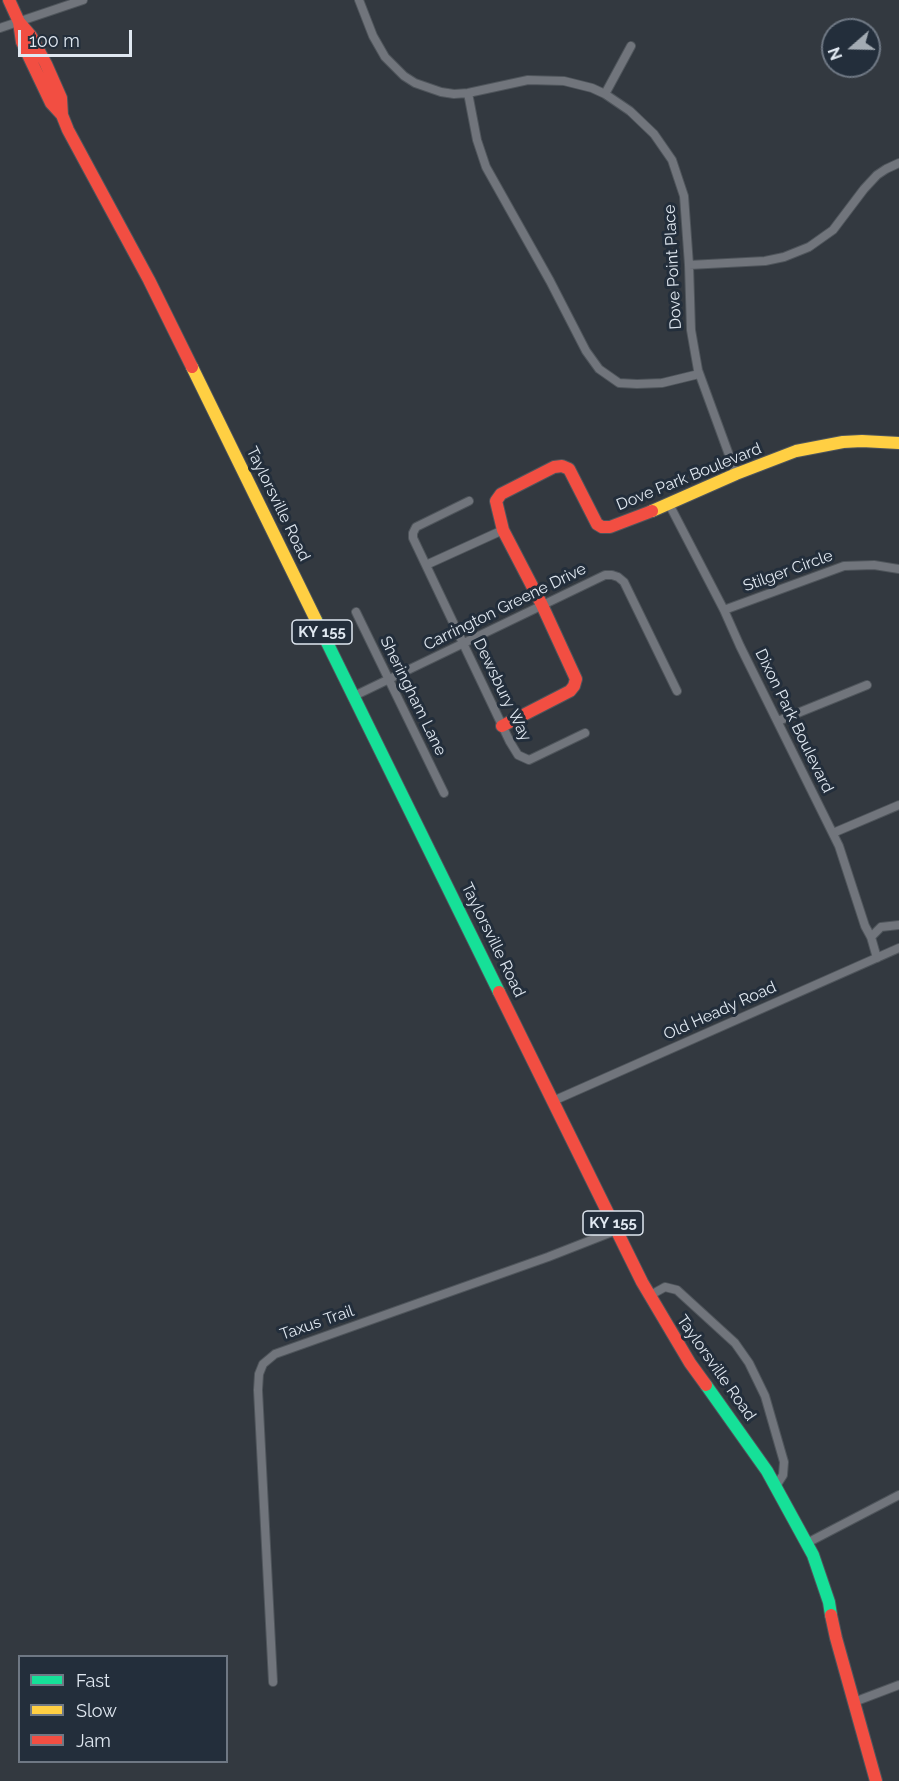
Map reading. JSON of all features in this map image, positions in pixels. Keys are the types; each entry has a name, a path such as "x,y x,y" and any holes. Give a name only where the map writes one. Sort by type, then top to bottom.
{"main road":[{"name":"Taylorsville Road","path":"9,0 19,22 22,42 51,103 62,115 149,280 649,1296 690,1363 755,1453 807,1543 819,1570 829,1602 836,1638 876,1781"},
{"name":"Dove Park Boulevard","path":"502,726 570,691 576,679 542,605 503,530 496,501 501,494 554,467 562,466 568,469 593,519 602,527 610,527 736,474 796,452 824,445 862,441 899,443"}],"street":[{"path":"0,28 83,0"},
{"name":"Dove Point Place","path":"359,0 378,47 393,66 415,83 434,91 454,94 514,82 548,80 579,84 605,94 630,111 654,134 672,160 684,196 691,330 699,374 736,474"},
{"path":"605,94 631,46"},
{"path":"468,93 477,140 486,167 586,351 599,369 619,383 638,384 662,383 699,374"},
{"path":"689,265 765,261 784,257 809,247 833,230 864,189 877,176 899,163"},
{"name":"Dewsbury Way","path":"469,501 416,527 413,538 502,726 518,755 529,760 585,733"},
{"name":"Dixon Park Boulevard","path":"669,504 724,610 839,846 866,926 872,937 877,958"},
{"path":"426,565 503,530"},
{"name":"Stilger Circle","path":"724,610 844,566 861,564 899,569"},
{"name":"Carrington Greene Drive","path":"354,696 605,575 618,577 624,582 677,691"},
{"name":"Sheringham Lane","path":"356,612 444,793"},
{"path":"778,721 867,685"},
{"path":"833,833 899,805"},
{"path":"872,937 881,927 899,925"},
{"name":"Old Heady Road","path":"553,1101 899,948"},
{"name":"Taxus Trail","path":"273,1682 258,1390 259,1374 263,1364 275,1354 548,1257 617,1230"},
{"path":"649,1296 665,1287 676,1290 735,1343 749,1363 765,1396 784,1462 783,1475 776,1486"},
{"path":"807,1543 899,1495"},
{"path":"854,1702 899,1685"}],"traffic: fast":[{"path":"316,620 499,992"},
{"path":"706,1385 767,1471 813,1555 829,1602 831,1615"}],"traffic: slow":[{"path":"192,367 316,620"},
{"path":"652,511 736,474 796,451 843,442 899,443"}],"traffic: jam":[{"path":"9,0 19,22 31,36 46,64 61,98 62,115"},
{"path":"19,22 22,42 51,103 62,115 192,367"},
{"path":"502,726 570,691 576,679 542,605 503,530 496,501 501,494 554,467 562,466 569,469 597,524 602,527 610,527 652,511"},
{"path":"499,992 642,1282 690,1363 706,1385"},
{"path":"831,1615 876,1781"}]}
